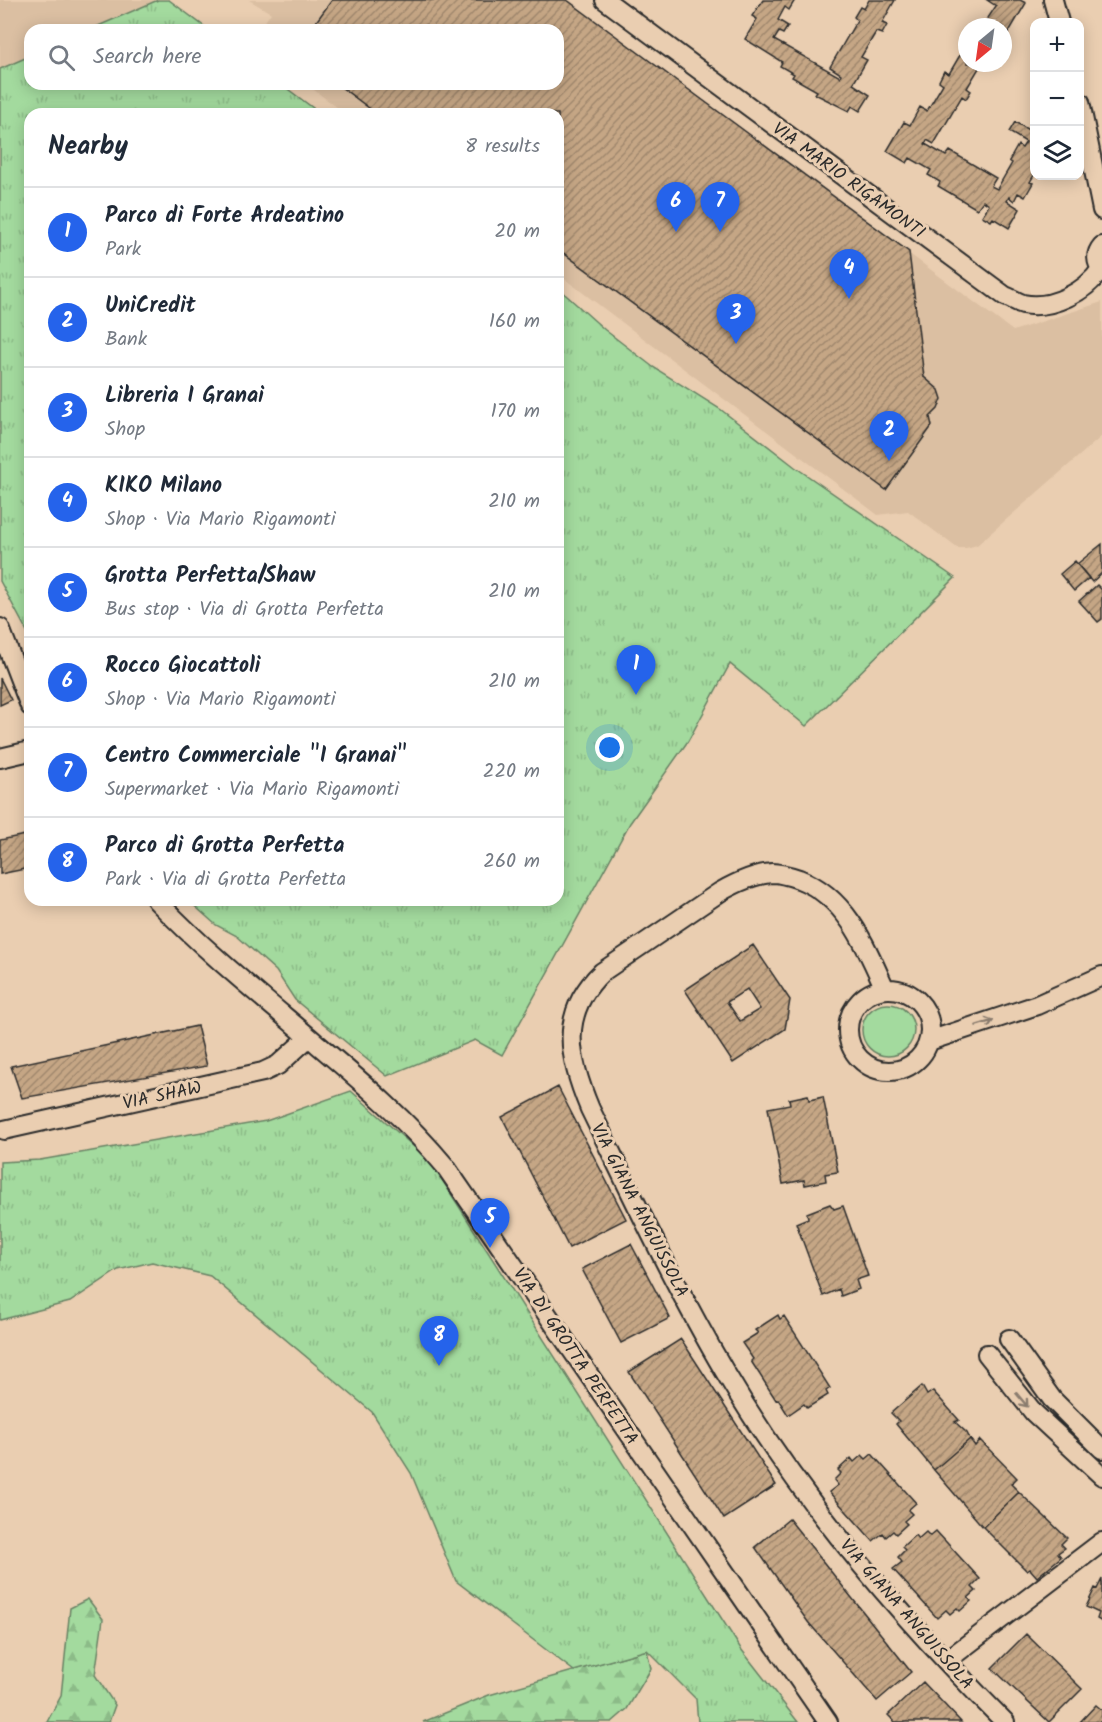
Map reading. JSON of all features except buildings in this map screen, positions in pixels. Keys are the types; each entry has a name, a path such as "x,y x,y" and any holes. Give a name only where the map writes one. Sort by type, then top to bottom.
{"street":[{"name":"VIA MARIO RIGAMONTI","path":"605,0 1005,296 1024,304 1057,301 1085,285 1096,277 1101,269"},
{"path":"1053,0 1058,18"},
{"path":"1084,122 1102,210"},
{"path":"1101,269 1097,262 1097,255 1102,246"},
{"path":"0,628 24,690"},
{"path":"0,758 24,752"},
{"name":"VIA GIANA ANGUISSOLA","path":"885,989 866,946 853,924 836,904 819,889 806,882 780,874 761,875 720,892 602,972 587,987 576,1009 572,1027 571,1052 578,1081 590,1109 684,1298 731,1382 825,1519 946,1661 1005,1722"},
{"name":"VIA DI GROTTA PERFETTA","path":"162,906 215,956 355,1076 415,1131 461,1186 828,1722"},
{"path":"929,1041 1037,1005 1102,976"},
{"path":"885,989 904,992 921,1004 929,1021 929,1041 919,1059 903,1070 893,1072 873,1069 857,1057 848,1039 852,1010 866,995 885,989"},
{"name":"VIA SHAW","path":"4,1130 263,1072 278,1065 309,1037"},
{"path":"1009,1339 1052,1399 1102,1449"},
{"path":"987,1354 1034,1413 1102,1476"},
{"path":"946,1661 1102,1542"}],"shaded area":[{"path":"0,0 158,0 103,24 24,24 24,59 0,69"},
{"path":"249,0 569,0 1013,331 1102,302 1102,436 977,545 957,548 908,511 878,515 564,279 564,108 338,108 314,90 564,90 564,24 263,24 271,13"}],"green space":[{"path":"158,0 169,0 201,24 103,24"},
{"path":"24,59 24,90 289,90 313,108 24,108 24,626 0,581 0,69"},
{"path":"564,293 605,330 653,367 720,409 795,467 955,578 806,726 730,664 688,741 630,823 502,1055 475,1040 387,1076 295,1000 276,971 237,936 216,925 195,906 564,906"},
{"path":"883,1004 893,1004 907,1011 914,1030 907,1049 893,1056 883,1056 873,1052 866,1045 862,1035 862,1025 866,1015 873,1008"},
{"path":"351,1091 430,1161 741,1649 798,1722 698,1722 696,1699 647,1650 574,1671 456,1581 411,1473 372,1412 210,1276 152,1262 118,1270 70,1302 0,1320 0,1162 40,1160 266,1121"},
{"path":"88,1599 103,1619 95,1675 115,1705 109,1722 47,1722 61,1696 70,1608"},
{"path":"647,1650 651,1669 627,1709 612,1722 423,1722 489,1695"}],"place":[{"name":"Rocco Giocattoli","path":"676,232"},
{"name":"Centro Commerciale \"I Granai\"","path":"720,232"},
{"name":"KIKO Milano","path":"849,299"},
{"name":"Libreria I Granai","path":"736,344"},
{"name":"UniCredit","path":"889,461"},
{"name":"Parco di Forte Ardeatino","path":"636,695"},
{"name":"Grotta Perfetta/Shaw","path":"490,1248"},
{"name":"Parco di Grotta Perfetta","path":"439,1366"}]}
